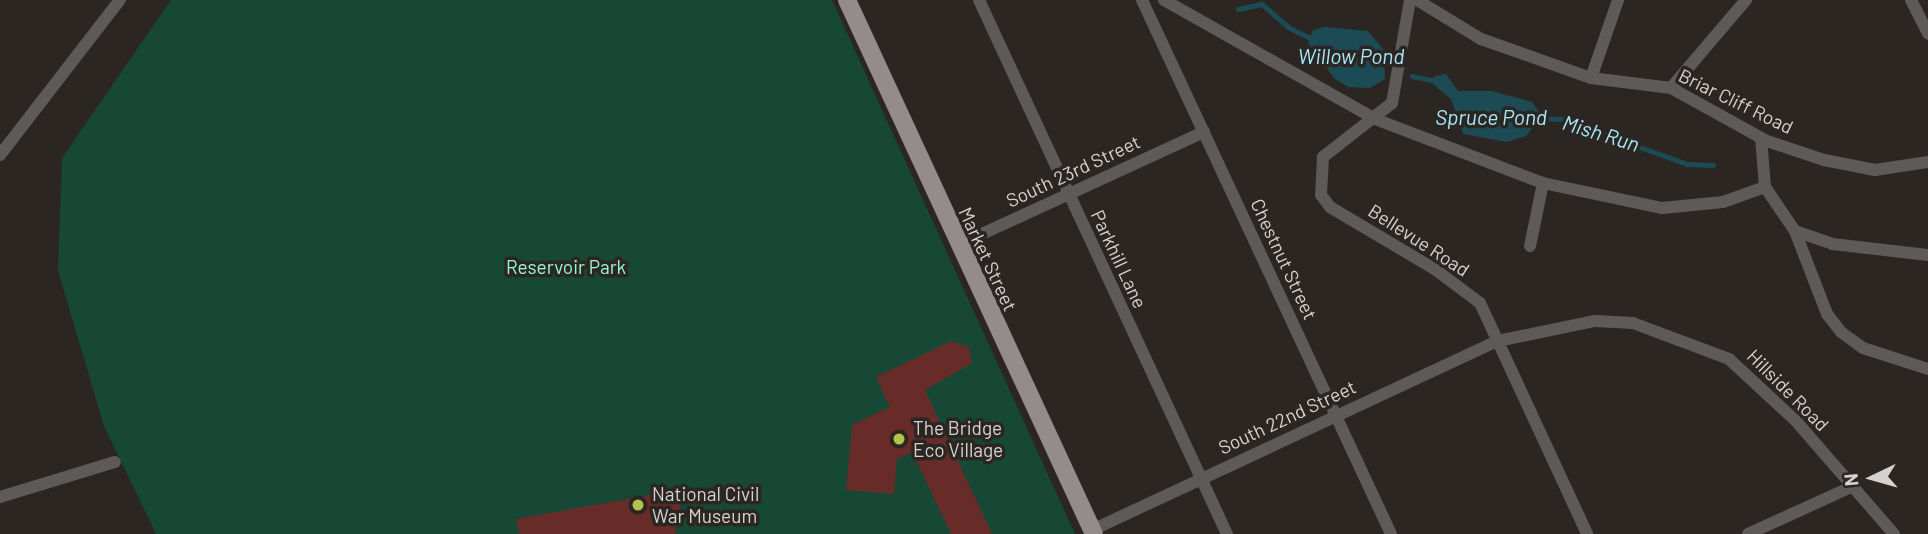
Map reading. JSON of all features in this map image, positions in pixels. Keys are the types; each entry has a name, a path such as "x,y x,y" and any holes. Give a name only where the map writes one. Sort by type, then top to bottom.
{"main road":[{"name":"Market Street","path":"847,0 1093,532"}],"street":[{"path":"2,155 120,0"},
{"name":"Parkhill Lane","path":"979,0 1227,534"},
{"name":"Chestnut Street","path":"1142,0 1391,534"},
{"path":"1164,0 1375,119 1543,183 1662,208 1723,202 1765,187"},
{"name":"Bellevue Road","path":"1410,0 1400,82 1392,103 1375,119 1323,157 1321,195 1330,207 1436,270 1480,303 1587,534"},
{"name":"Briar Cliff Road","path":"1417,0 1481,39 1591,78 1671,88 1761,138 1875,170 1928,162"},
{"path":"1591,78 1618,0"},
{"path":"1671,88 1746,0"},
{"path":"1910,0 1928,34"},
{"name":"South 23rd Street","path":"958,245 1204,132"},
{"path":"1761,138 1765,187 1795,231 1828,314 1840,332 1863,348 1928,369"},
{"path":"1530,246 1543,183"},
{"path":"1795,231 1832,244 1928,255"},
{"name":"Hillside Road","path":"1498,341 1595,321 1633,323 1693,342 1748,374 1894,534"},
{"name":"South 22nd Street","path":"1093,532 1335,415 1498,341"},
{"path":"0,497 115,462"},
{"path":"1748,534 1852,487"}],"green space":[{"name":"Reservoir Park","path":"171,0 832,0 1075,534 156,534 104,426 58,271 62,158"}],"water":[{"name":"Willow Pond","path":"1325,27 1368,31 1384,50 1385,79 1370,88 1348,87 1335,79 1308,43 1313,30"},
{"name":"Spruce Pond","path":"1446,74 1458,91 1492,91 1532,102 1540,113 1536,123 1526,136 1507,142 1463,134 1451,99 1433,84 1434,76"}],"building":[{"name":"The Bridge Eco Village","path":"951,341 969,347 972,363 925,390 992,534 951,534 912,452 897,459 894,494 846,490 852,425 890,407 876,377"},
{"name":"National Civil War Museum","path":"677,490 684,525 675,526 676,534 519,534 516,519"}],"waterway":[{"path":"1238,9 1262,4 1288,27 1311,38"},
{"name":"Mish Run","path":"1412,76 1436,81"},
{"name":"Mish Run","path":"1533,118 1562,119 1687,164 1713,165"}],"place":[{"name":"The Bridge Eco Village","path":"899,439"},
{"name":"National Civil War Museum","path":"638,505"}]}
